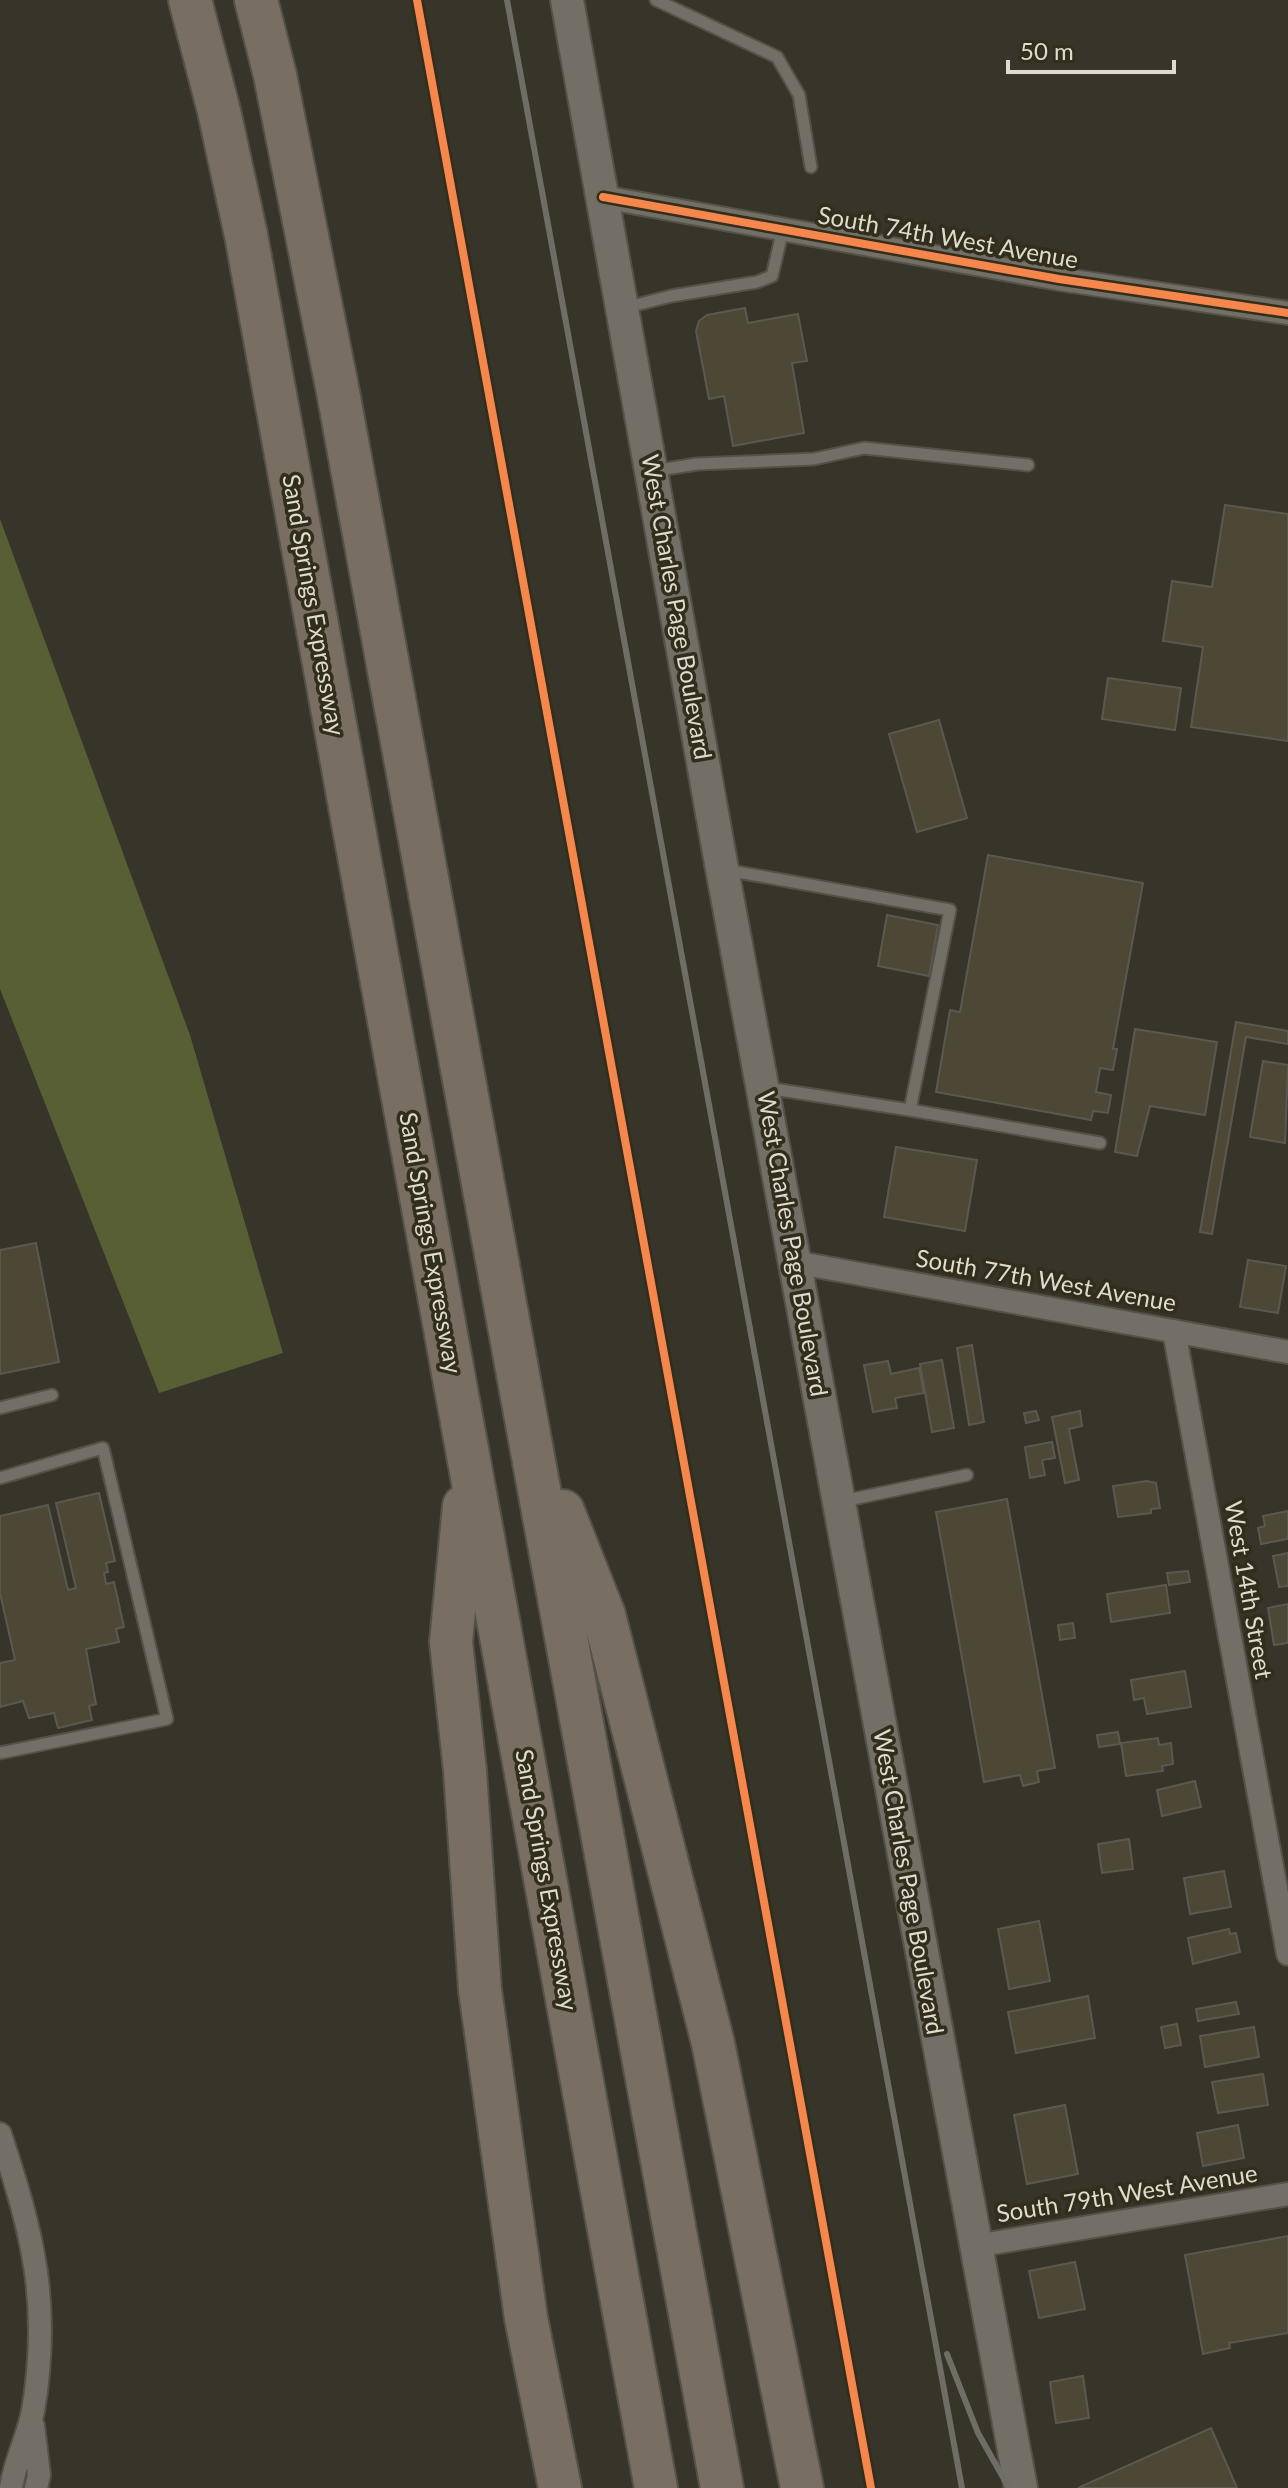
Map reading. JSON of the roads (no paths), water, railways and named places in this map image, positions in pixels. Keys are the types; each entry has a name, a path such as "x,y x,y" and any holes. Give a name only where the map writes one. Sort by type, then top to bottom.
{"highway":[{"name":"Sand Springs Expressway","path":"190,0 219,111 246,235 656,2488"},
{"path":"256,0 275,75 332,361 722,2488"},
{"path":"528,1421 604,1615 713,2043 802,2488"},
{"path":"469,1452 451,1642 465,1771 480,1990 526,2318 560,2488"}],"main road":[{"name":"West Charles Page Boulevard","path":"567,0 722,869 1021,2488"}],"street":[{"name":"South 74th West Avenue","path":"603,197 1047,277 1288,313"},
{"name":"South 77th West Avenue","path":"794,1262 1288,1352"},
{"name":"West 14th Street","path":"1174,1331 1288,1954"},
{"path":"0,2134 30,2231 40,2287 41,2359 32,2416 11,2488"},
{"name":"South 79th West Avenue","path":"975,2246 1288,2194"},
{"path":"32,2416 39,2475 36,2488"}],"lane":[{"path":"656,0 777,57 799,95 811,167"},
{"path":"623,308 671,296 757,282 772,276 783,229"},
{"path":"653,471 697,464 814,459 864,448 1028,465"},
{"path":"722,869 950,910 910,1110"},
{"path":"763,1087 1100,1143"},
{"path":"0,1408 52,1395"},
{"path":"0,1478 103,1448 167,1719 0,1753"},
{"path":"839,1502 967,1475"}],"railway":[{"path":"507,0 962,2488"},
{"path":"947,2354 978,2433 1009,2488"}]}
